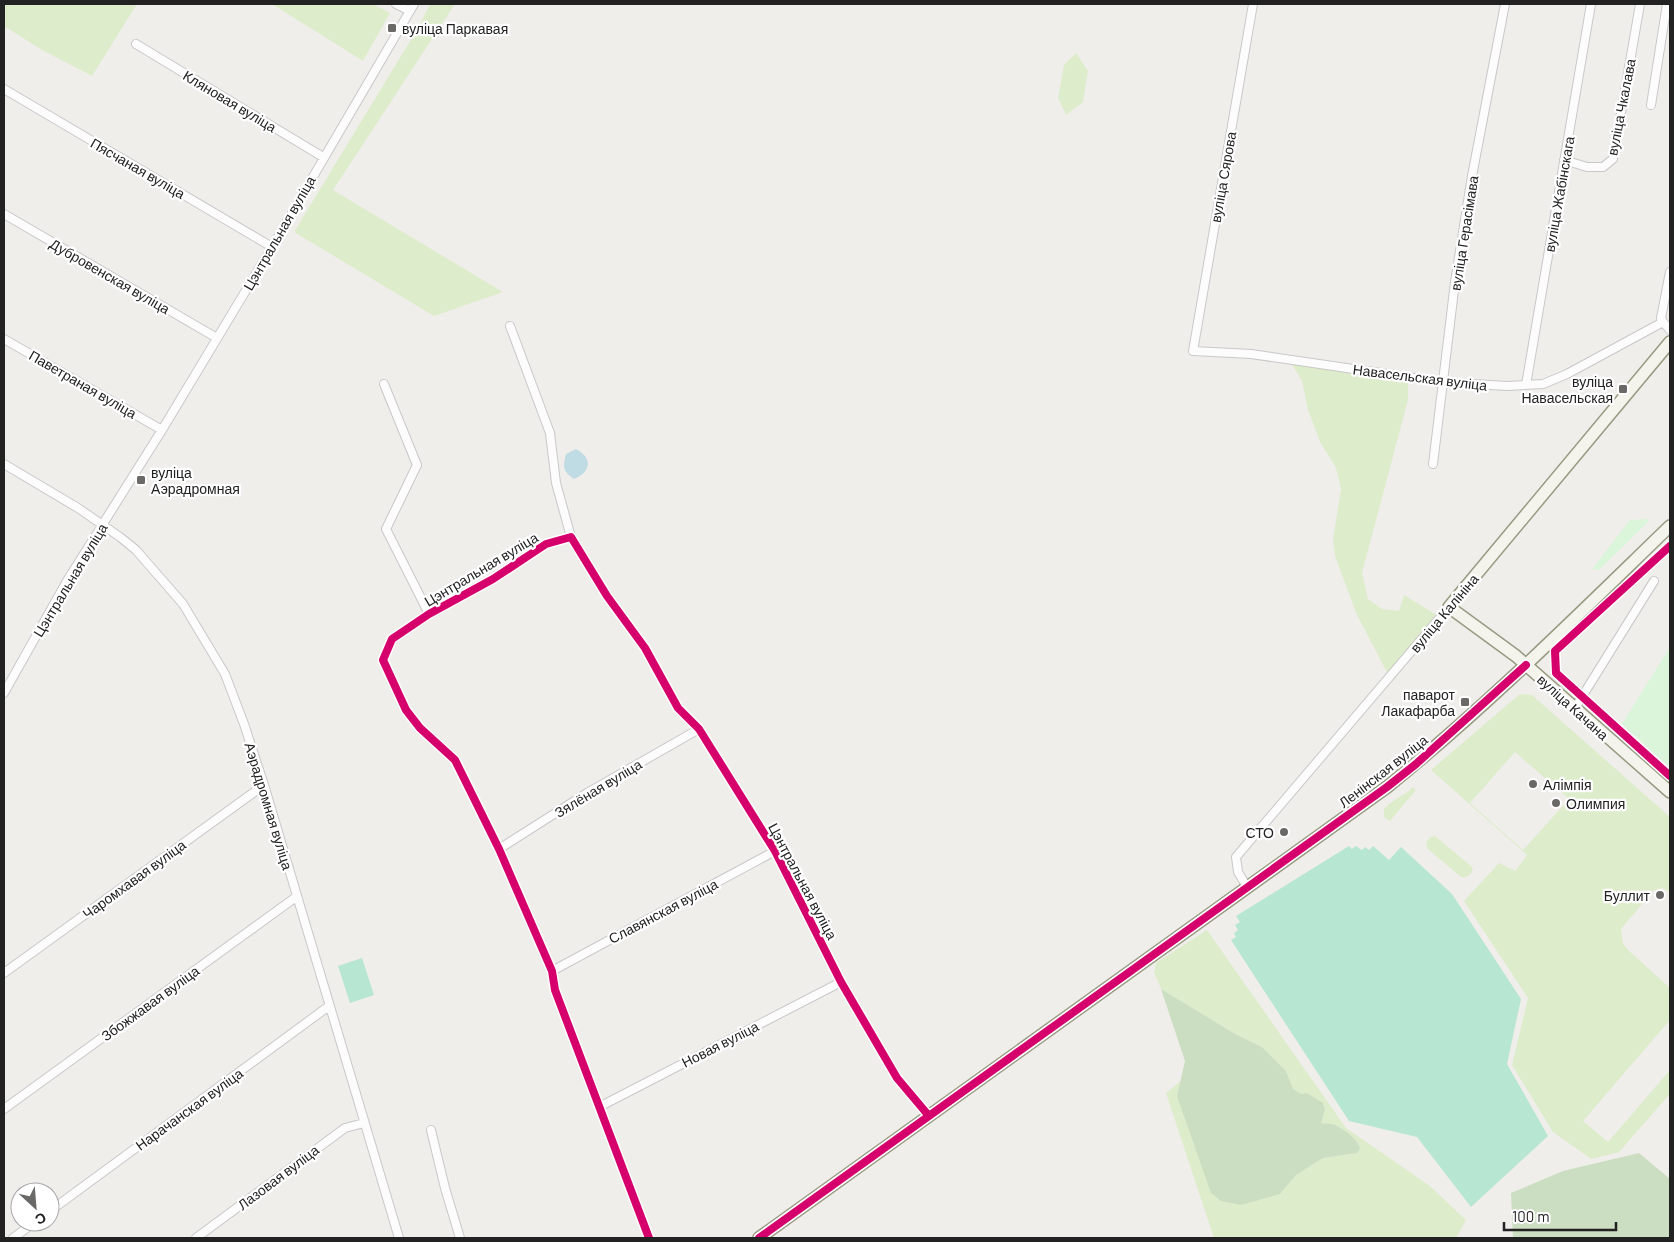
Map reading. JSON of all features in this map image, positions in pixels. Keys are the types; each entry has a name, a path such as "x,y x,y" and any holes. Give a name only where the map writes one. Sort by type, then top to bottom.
{"main road":[{"name":"вуліца Калініна","path":"1449,607 1670,342"},
{"name":"Ленінская вуліца","path":"929,1116 1394,781 1526,665 1670,526"},
{"name":"вуліца Качана","path":"1449,607 1526,665 1670,792"},
{"path":"759,1238 929,1116"}],"street":[{"path":"396,4 412,7"},
{"name":"вуліца Сярова","path":"1193,351 1253,4"},
{"name":"вуліца Герасімава","path":"1433,464 1442,382 1472,176 1505,4"},
{"name":"вуліца Жабінскага","path":"1526,385 1591,4"},
{"name":"вуліца Чкалава","path":"1564,160 1587,167 1603,167 1613,158 1640,4"},
{"path":"1650,106 1667,4"},
{"name":"Цэнтральная вуліца","path":"4,693 67,581 162,430 272,247 412,7"},
{"name":"Кляновая вуліца","path":"136,44 323,158"},
{"name":"Пясчаная вуліца","path":"4,89 272,247"},
{"name":"Дубровенская вуліца","path":"4,214 217,338"},
{"path":"1670,272 1661,318 1670,330"},
{"name":"Навасельская вуліца","path":"1193,351 1251,354 1442,382 1506,386 1543,384 1567,374 1663,322"},
{"path":"510,326 550,432 556,483 571,536"},
{"name":"Паветраная вуліца","path":"4,339 162,430"},
{"path":"384,384 417,464 386,529 429,614"},
{"name":"Аэрадромная вуліца","path":"4,464 78,508 136,550 183,604 225,674 244,724 264,786 399,1238"},
{"name":"Цэнтральная вуліца","path":"649,1238 554,990 552,970 499,849 455,760 420,728 406,710 383,660 392,639 429,614 493,579 546,544 571,536 607,596 645,648 678,708 699,729 775,851 841,982 896,1078 929,1116"},
{"path":"1575,708 1654,581"},
{"name":"вуліца Калініна","path":"1247,887 1238,872 1236,857 1449,607"},
{"name":"Зялёная вуліца","path":"499,849 587,793 699,729"},
{"name":"Чаромхавая вуліца","path":"4,973 264,786"},
{"name":"Славянская вуліца","path":"552,970 775,851"},
{"name":"Збожжавая вуліца","path":"4,1109 296,897"},
{"name":"Новая вуліца","path":"599,1107 841,982"},
{"name":"Нарачанская вуліца","path":"60,1204 329,1006"},
{"name":"Лазовая вуліца","path":"196,1238 345,1128 364,1123"},
{"path":"431,1130 460,1238"}],"green space":[{"path":"4,4 137,4 92,76 42,50 4,26"},
{"path":"272,4 373,4 390,13 363,61"},
{"path":"430,4 455,4 333,190 503,292 434,316 294,232 418,28"},
{"path":"1076,53 1088,71 1083,102 1066,115 1058,98 1064,65"},
{"path":"1290,361 1374,368 1408,376 1408,400 1362,573 1368,599 1382,609 1399,611 1404,595 1443,619 1392,682 1356,613 1335,556 1333,539 1341,489 1336,468 1320,442 1308,410 1302,381"},
{"path":"1647,519 1649,521 1599,570 1592,569 1630,520"},
{"path":"1670,647 1670,767 1622,724"},
{"path":"1520,694 1532,695 1670,817 1670,892 1662,888 1653,891 1621,929 1623,943 1627,949 1670,988 1670,1020 1583,1121 1608,1142 1670,1070 1670,1094 1619,1152 1591,1159 1553,1132 1512,1065 1528,998 1464,901 1499,863 1515,871 1527,855 1431,770","holes":["1515,752 1569,799 1523,850 1470,803"]},
{"path":"1413,787 1416,790 1390,821 1384,817 1384,809"},
{"path":"1435,836 1471,866 1473,869 1470,874 1461,877 1428,849 1427,841"},
{"path":"1349,846 1352,849 1356,846 1362,850 1365,847 1369,850 1373,846 1389,860 1401,847 1452,894 1521,999 1507,1064 1548,1136 1471,1207 1417,1137 1349,1121 1231,940 1236,937 1234,933 1238,930 1235,925 1240,922 1236,916"},
{"path":"1207,930 1346,1128 1430,1186 1466,1220 1456,1238 1214,1238 1166,1093 1181,1081 1177,1096 1280,1194 1296,1175 1323,1158 1357,1153 1359,1144 1336,1125 1321,1123 1325,1110 1293,1089 1286,1071 1262,1047 1237,1035 1161,989 1154,972 1156,963"},
{"path":"362,958 374,995 350,1003 338,966"},
{"path":"1161,989 1237,1035 1262,1047 1286,1071 1293,1089 1301,1094 1307,1093 1323,1103 1325,1110 1321,1123 1335,1125 1344,1130 1357,1142 1360,1148 1357,1153 1323,1158 1296,1175 1280,1194 1241,1205 1221,1201 1211,1193 1177,1096 1185,1061"},
{"path":"1639,1153 1670,1179 1670,1238 1513,1238 1511,1193 1563,1171"}],"water":[{"path":"576,449 585,456 588,465 584,473 574,479 565,471 564,465 566,454"}],"cycle path":[{"path":"649,1238 555,990 552,971 499,849 455,760 420,728 406,710 383,660 392,639 429,614 493,579 546,544 571,537 607,596 645,648 678,708 699,729 775,851 841,982 897,1078 929,1116"},
{"path":"1670,546 1555,651 1556,673 1670,776"},
{"path":"759,1238 1387,787 1416,764 1526,665"}],"place":[{"name":"вуліца Паркавая","path":"392,28"},
{"name":"вуліца Навасельская","path":"1623,389"},
{"name":"вуліца Аэрадромная","path":"141,480"},
{"name":"паварот Лакафарба","path":"1465,702"},
{"name":"Алімпія","path":"1533,784"},
{"name":"Олимпия","path":"1556,803"},
{"name":"СТО","path":"1284,832"},
{"name":"Буллит","path":"1660,895"}]}
